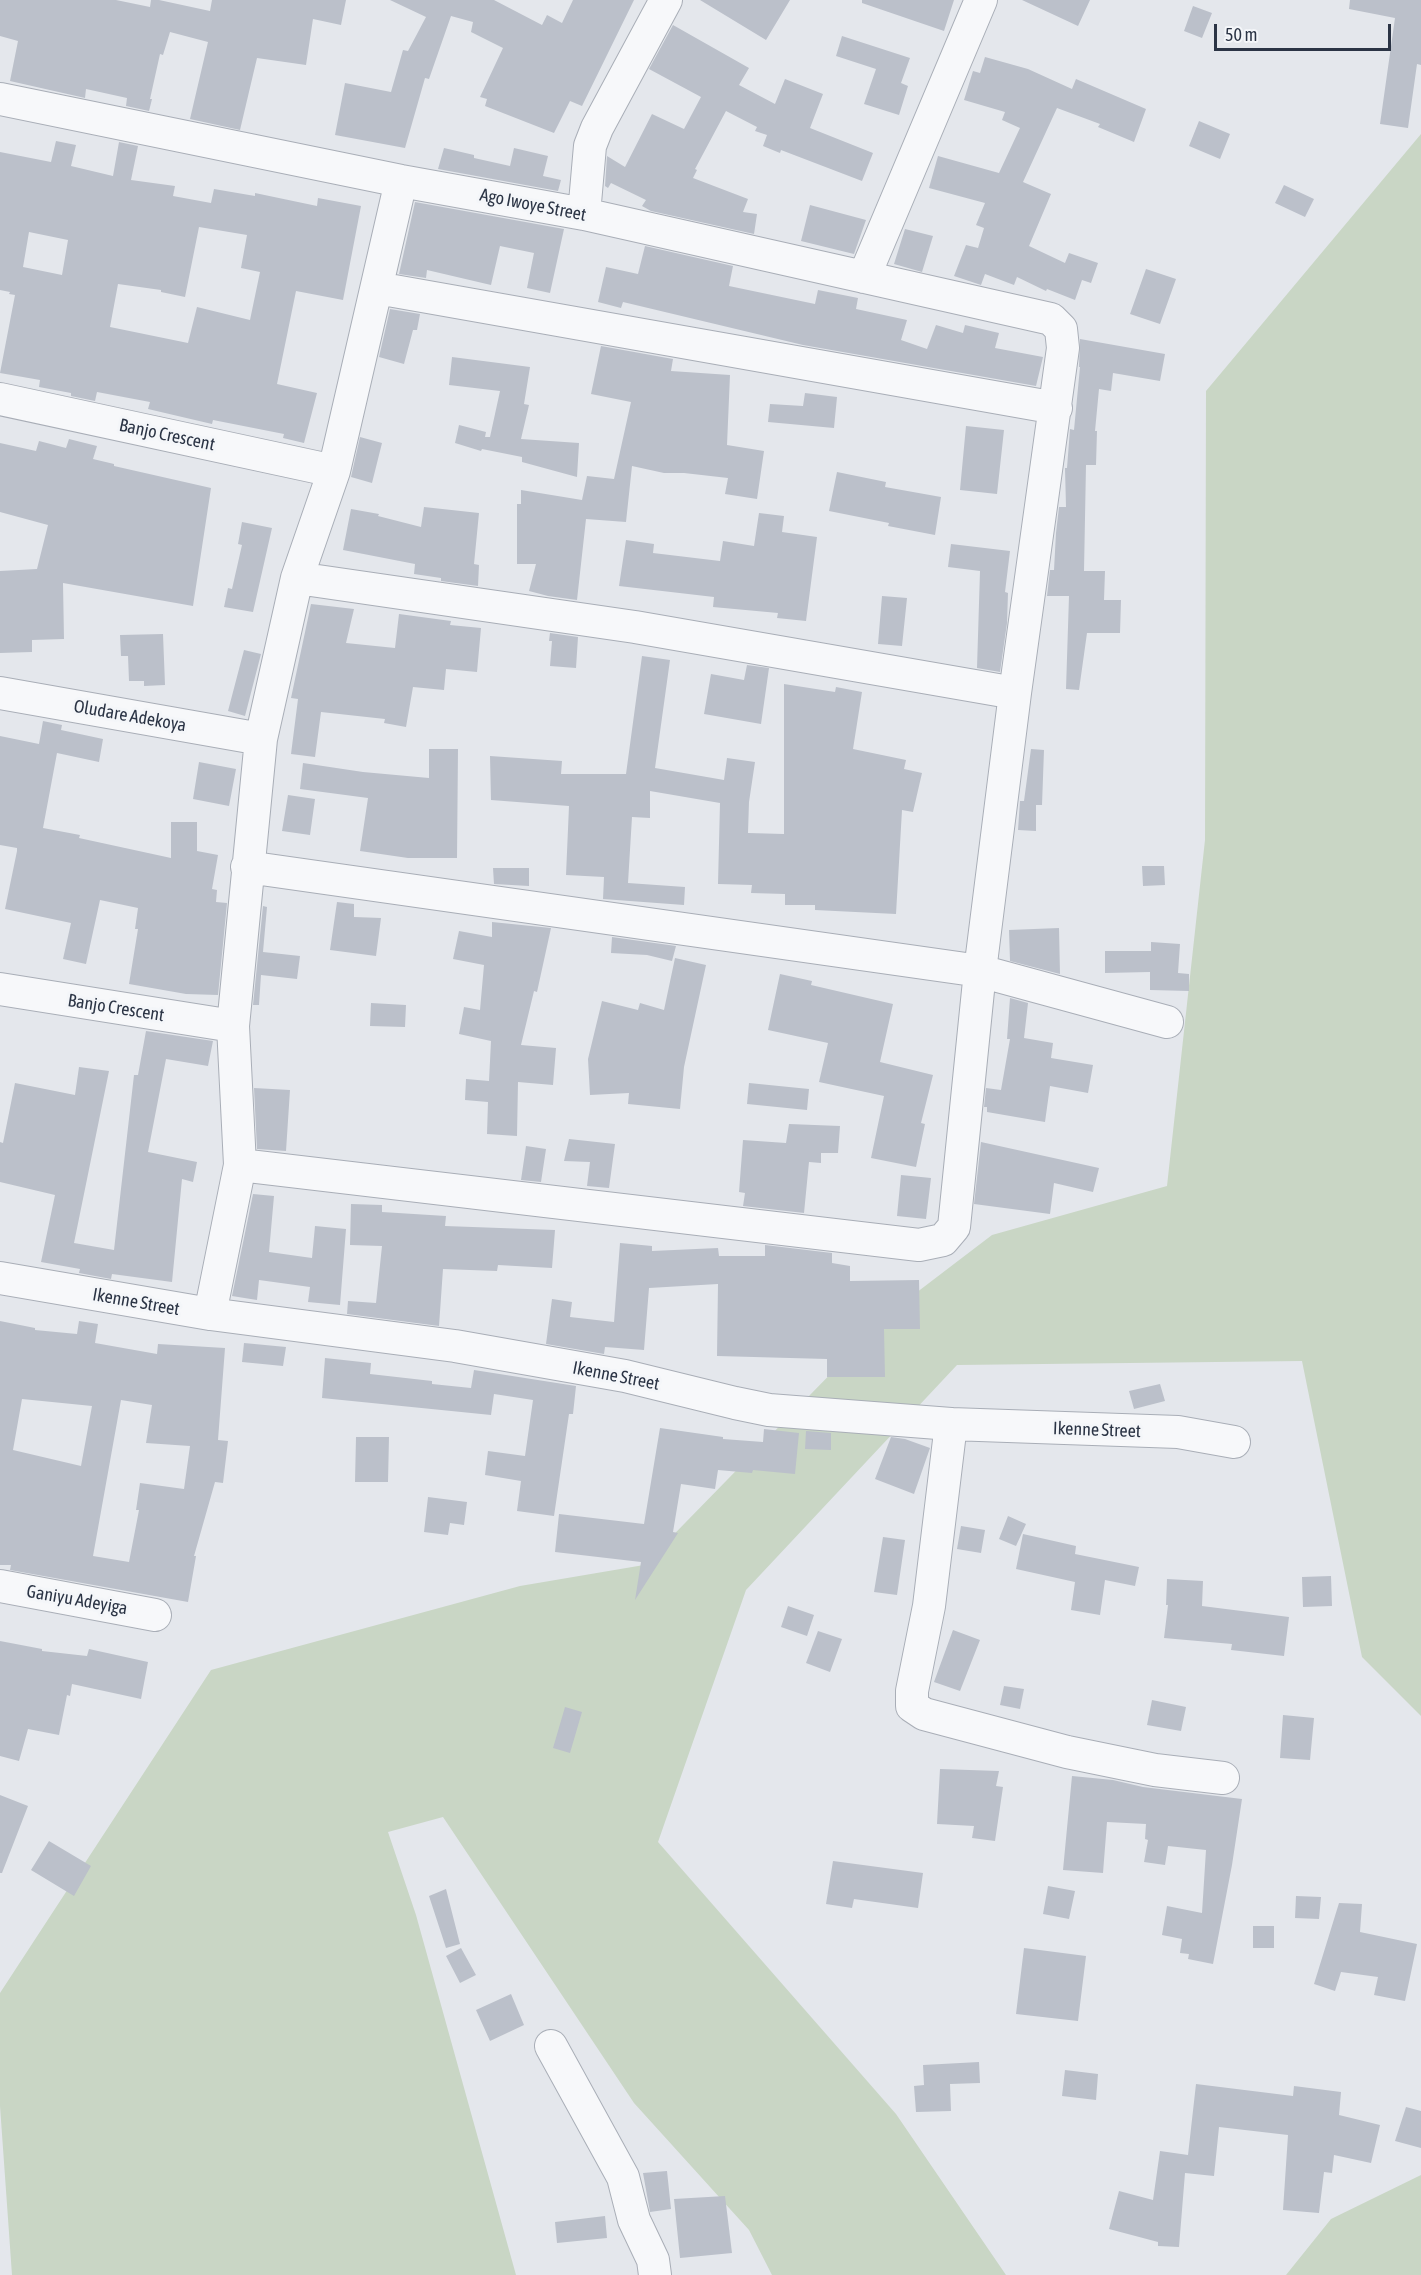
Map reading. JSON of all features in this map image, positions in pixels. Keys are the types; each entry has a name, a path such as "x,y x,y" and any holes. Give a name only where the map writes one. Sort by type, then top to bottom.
{"street":[{"path":"584,214 590,146 597,128 666,0"},
{"path":"864,277 981,0"},
{"name":"Ago Iwoye Street","path":"0,99 401,181 584,214 1051,319 1060,329 1063,348 1056,408"},
{"path":"210,1314 240,1165 233,1026 261,739 297,578 334,471 401,181"},
{"path":"240,1165 919,1245 943,1240 954,1227 980,972 1015,693 1056,408 376,288"},
{"name":"Banjo Crescent","path":"0,399 334,471"},
{"path":"297,578 635,627 1015,693"},
{"name":"Oludare Adekoya","path":"0,693 261,739"},
{"path":"248,867 980,972 1167,1022"},
{"name":"Banjo Crescent","path":"0,989 233,1026"},
{"name":"Ikenne Street","path":"0,1278 210,1314 455,1346 626,1376 769,1410 951,1424 1178,1432 1234,1442"},
{"path":"951,1424 929,1606 912,1691 912,1706 924,1714 1067,1752 1155,1770 1223,1778"},
{"name":"Ganiyu Adeyiga","path":"0,1586 154,1615"},
{"path":"551,2046 623,2177 634,2220 652,2260 655,2275"}],"green space":[{"path":"1421,134 1421,1716 1362,1657 1302,1361 957,1365 746,1590 658,1842 896,2114 1006,2275 772,2275 749,2230 634,2103 443,1817 388,1832 416,1915 516,2275 12,2275 0,2106 0,1993 211,1670 520,1586 644,1565 891,1312 992,1235 1167,1186 1205,840 1206,391"},
{"path":"1421,2175 1421,2275 1286,2275 1331,2219"}],"building":[{"path":"0,0 116,0 150,7 151,0 159,0 210,11 212,0 346,0 341,25 313,19 306,65 257,58 240,130 190,119 208,42 170,32 163,55 160,54 149,111 126,106 127,98 86,89 85,98 10,81 18,41 0,36"},
{"path":"390,0 494,0 542,25 547,15 562,23 573,0 634,0 582,106 570,101 554,133 485,106 487,99 480,97 503,48 471,32 473,22 451,16 429,79 425,78 405,148 335,135 345,83 391,92 403,50 408,51 426,17"},
{"path":"700,0 790,0 766,40"},
{"path":"862,0 954,0 944,31 862,3"},
{"path":"1022,0 1090,0 1078,26"},
{"path":"1350,0 1421,0 1421,65 1417,64 1408,128 1380,124 1395,18 1349,9"},
{"path":"1193,6 1212,13 1202,38 1184,31"},
{"path":"673,25 749,68 739,85 775,104 785,79 823,94 810,128 873,153 862,181 781,150 780,153 763,146 767,135 755,131 757,127 726,111 695,169 697,170 693,178 748,199 743,212 757,214 754,234 651,211 642,206 646,200 611,183 608,188 605,186 607,156 625,167 652,114 684,129 701,97 649,69"},
{"path":"842,36 910,58 901,83 908,86 899,115 864,104 876,69 836,56"},
{"path":"985,57 1028,69 1072,89 1076,79 1146,109 1134,142 1098,127 1100,124 1057,108 1023,182 1051,194 1029,246 1065,263 1069,253 1098,263 1091,283 1082,280 1075,300 1047,289 1046,291 1017,277 1014,285 985,274 981,285 954,276 966,245 978,248 984,228 976,225 985,203 929,188 938,156 999,173 1020,128 1002,120 1005,112 964,100 973,71 980,73"},
{"path":"1199,121 1230,134 1220,159 1189,146"},
{"path":"56,141 76,145 71,166 113,176 119,142 138,146 131,180 175,186 173,196 211,203 214,189 255,196 255,193 317,206 318,198 361,206 343,300 296,291 277,384 317,393 304,443 283,438 284,434 213,420 212,424 148,409 150,402 97,392 95,401 71,396 71,393 39,387 40,380 0,373 15,295 0,290 0,152 51,162","holes":["199,227 247,235 241,268 260,272 250,320 197,307 188,343 110,327 118,284 161,290 161,292 185,297","29,232 68,240 62,275 23,267"]},
{"path":"444,148 510,166 514,148 548,156 543,176 561,180 558,191 438,169"},
{"path":"1284,185 1314,199 1305,217 1275,203"},
{"path":"415,202 564,229 550,293 527,288 534,253 500,246 491,285 427,270 426,278 399,274"},
{"path":"810,205 866,220 854,254 801,241"},
{"path":"905,229 933,236 922,272 894,264"},
{"path":"645,246 733,266 729,286 815,304 818,290 858,298 856,309 907,320 901,340 927,349 936,325 963,333 965,325 999,333 995,348 1043,357 1036,386 803,345 623,302 621,308 598,302 606,267 638,274"},
{"path":"1146,269 1176,279 1160,324 1130,314"},
{"path":"390,309 420,314 417,330 413,330 404,364 379,357"},
{"path":"1080,339 1165,354 1160,381 1113,373 1111,391 1099,389 1095,431 1097,431 1096,465 1086,465 1084,571 1105,571 1104,600 1121,600 1120,633 1087,633 1079,690 1066,689 1069,596 1047,596 1050,570 1054,570 1059,507 1066,507 1065,468 1067,468 1070,429 1074,430 1080,367"},
{"path":"601,346 673,359 671,371 730,375 727,445 764,451 757,499 725,494 728,478 664,473 632,466 626,522 586,519 577,600 548,596 529,591 536,564 517,564 517,504 521,504 521,490 582,500 587,476 614,479 631,402 591,394"},
{"path":"452,357 530,367 524,404 529,405 521,439 579,443 577,477 522,462 522,457 482,449 481,451 455,443 459,425 486,432 485,437 490,437 500,391 449,385"},
{"path":"805,393 837,397 834,428 768,422 770,404 803,406"},
{"path":"966,426 1004,430 997,494 960,490"},
{"path":"360,437 382,443 372,483 351,477"},
{"path":"69,439 97,446 93,459 211,488 193,606 63,583 64,639 32,640 32,652 0,653 0,571 37,569 48,525 0,512 0,443 36,451 39,441 66,448"},
{"path":"837,472 886,482 885,487 941,497 935,535 829,511"},
{"path":"424,507 479,513 474,564 479,565 478,586 441,581 441,578 414,574 415,564 343,550 351,509 379,514 378,516 421,527"},
{"path":"759,513 784,516 782,532 817,537 806,621 777,618 778,613 713,607 714,597 619,586 626,540 654,544 653,553 720,561 723,541 754,546"},
{"path":"242,522 272,528 253,612 224,607 228,588 232,589 242,545 238,544"},
{"path":"951,544 1010,551 1005,592 1008,593 1007,623 1000,672 977,668 980,571 948,567"},
{"path":"882,596 907,598 902,646 878,644"},
{"path":"311,604 354,609 346,643 395,648 399,614 451,621 450,625 481,628 477,672 446,669 444,690 413,687 406,727 384,723 385,719 321,712 315,757 291,754 298,699 291,698"},
{"path":"550,633 578,637 576,668 550,666 552,641 549,641"},
{"path":"163,634 165,685 144,686 144,681 129,681 128,656 121,656 120,635"},
{"path":"244,650 261,654 245,716 228,711"},
{"path":"642,656 670,660 655,768 724,780 727,758 755,762 749,802 748,833 784,834 784,684 835,692 836,687 862,692 853,749 906,760 904,769 922,773 913,812 902,810 896,914 815,910 815,905 785,905 785,894 751,893 752,885 718,884 720,803 650,791 650,818 632,817 628,883 685,887 684,905 603,899 604,877 566,875 569,806 491,800 490,756 562,761 561,774 626,774"},
{"path":"747,665 769,668 761,724 704,714 711,674 744,680"},
{"path":"43,721 62,725 61,730 103,739 99,762 57,753 43,828 171,858 171,822 197,822 197,851 218,855 212,889 217,890 216,902 227,903 218,995 186,994 129,984 138,929 135,929 138,908 100,900 86,964 63,959 71,923 5,909 17,848 0,845 0,736 39,744"},
{"path":"429,749 458,749 457,858 408,858 360,851 368,798 300,789 303,763 363,772 429,778"},
{"path":"1031,749 1044,750 1042,805 1036,805 1036,831 1018,830 1020,801 1024,801"},
{"path":"199,762 236,769 229,806 193,799"},
{"path":"288,795 315,799 310,835 282,831"},
{"path":"1142,866 1164,866 1165,885 1143,886"},
{"path":"493,868 529,868 529,886 494,884"},
{"path":"337,902 354,904 354,917 381,918 376,956 330,950"},
{"path":"263,906 267,907 263,952 300,956 297,979 261,975 259,1005 253,1005"},
{"path":"492,922 551,928 537,992 534,991 521,1045 556,1048 553,1085 518,1082 517,1136 487,1134 488,1102 465,1100 466,1079 489,1081 491,1041 459,1034 464,1007 480,1010 484,965 453,959 459,931 492,937"},
{"path":"1059,928 1060,974 1010,961 1009,930"},
{"path":"612,937 676,946 672,961 647,955 611,953"},
{"path":"1151,942 1180,944 1178,973 1189,974 1189,991 1150,990 1150,972 1105,973 1105,951 1151,951"},
{"path":"675,958 706,965 684,1067 680,1109 628,1104 629,1093 590,1095 588,1059 602,1001 638,1010 640,1003 664,1010"},
{"path":"780,974 812,981 811,985 893,1004 880,1062 933,1075 921,1123 925,1124 916,1167 871,1158 884,1096 819,1082 828,1043 768,1030"},
{"path":"1010,998 1028,1003 1024,1038 1053,1043 1051,1058 1093,1065 1088,1093 1050,1086 1045,1122 987,1112 987,1107 984,1107 986,1088 1001,1090 1010,1039 1007,1039"},
{"path":"371,1003 406,1005 405,1027 370,1026"},
{"path":"146,1031 213,1041 208,1066 166,1059 148,1152 197,1162 193,1182 182,1179 172,1282 112,1274 111,1279 79,1273 80,1269 41,1262 55,1195 0,1182 0,1142 3,1143 15,1083 75,1095 79,1067 109,1071 74,1243 114,1250 134,1075 138,1075"},
{"path":"749,1083 809,1089 807,1110 747,1104"},
{"path":"254,1088 290,1090 286,1151 257,1149"},
{"path":"789,1124 840,1126 838,1153 821,1153 821,1163 809,1162 804,1213 743,1206 745,1193 739,1192 743,1140 786,1143"},
{"path":"569,1139 615,1144 609,1188 587,1186 590,1162 564,1161"},
{"path":"981,1142 1099,1168 1093,1192 1054,1183 1050,1214 974,1204"},
{"path":"526,1146 546,1149 541,1182 521,1180"},
{"path":"901,1175 931,1178 926,1219 897,1216"},
{"path":"253,1194 274,1196 269,1252 312,1258 315,1226 346,1229 340,1305 308,1302 310,1287 259,1280 257,1300 232,1296"},
{"path":"351,1204 382,1205 382,1212 446,1216 445,1226 555,1230 552,1268 498,1265 497,1271 443,1269 439,1326 347,1314 348,1301 376,1303 382,1246 350,1245"},
{"path":"620,1243 652,1246 652,1251 718,1248 719,1256 765,1256 765,1245 832,1253 832,1263 850,1266 850,1281 919,1280 920,1329 884,1329 885,1377 827,1377 827,1359 717,1356 718,1284 649,1288 644,1350 605,1347 604,1354 546,1344 552,1299 572,1302 570,1317 614,1322"},
{"path":"0,1321 35,1328 35,1330 77,1334 79,1321 98,1324 95,1343 157,1354 158,1344 225,1348 218,1440 228,1441 223,1483 215,1482 194,1556 196,1556 188,1602 10,1570 11,1565 0,1565","holes":["22,1399 92,1406 81,1466 13,1450","121,1400 152,1405 146,1443 190,1446 184,1489 140,1483 136,1510 139,1510 129,1562 93,1556"]},
{"path":"244,1343 286,1347 283,1366 242,1362"},
{"path":"325,1358 371,1363 370,1374 432,1381 432,1384 471,1388 474,1370 576,1386 573,1414 569,1414 554,1516 517,1511 521,1481 485,1475 488,1451 525,1456 533,1400 494,1394 491,1415 322,1398"},
{"path":"1160,1384 1165,1401 1134,1409 1129,1391"},
{"path":"660,1428 723,1437 723,1439 763,1442 764,1429 799,1433 795,1474 753,1470 752,1473 718,1470 715,1489 681,1484 673,1532 678,1533 635,1600 641,1562 555,1552 559,1514 644,1524"},
{"path":"806,1431 831,1433 831,1450 805,1449"},
{"path":"356,1437 389,1437 388,1482 355,1482"},
{"path":"891,1437 905,1439 930,1448 914,1494 875,1479"},
{"path":"428,1497 467,1502 464,1525 450,1523 448,1535 424,1532"},
{"path":"1008,1516 1026,1524 1016,1546 999,1539"},
{"path":"961,1526 985,1530 981,1553 957,1549"},
{"path":"1023,1534 1076,1546 1075,1554 1139,1567 1135,1586 1105,1580 1100,1615 1071,1610 1075,1582 1016,1569"},
{"path":"883,1537 905,1540 897,1595 874,1592"},
{"path":"1331,1576 1332,1606 1303,1607 1302,1577"},
{"path":"1167,1579 1203,1581 1202,1606 1289,1617 1284,1656 1231,1650 1232,1644 1164,1638 1168,1605 1166,1605"},
{"path":"788,1606 814,1615 807,1636 781,1627"},
{"path":"953,1630 980,1640 960,1691 934,1682"},
{"path":"818,1631 842,1639 830,1672 806,1663"},
{"path":"0,1641 42,1649 42,1651 87,1656 89,1649 148,1662 141,1699 72,1684 70,1696 67,1695 59,1735 28,1729 19,1761 0,1756"},
{"path":"1004,1686 1024,1689 1020,1709 1000,1705"},
{"path":"1152,1700 1186,1707 1181,1731 1147,1725"},
{"path":"565,1707 582,1712 570,1753 553,1748"},
{"path":"1283,1715 1314,1718 1310,1760 1280,1758"},
{"path":"940,1769 999,1771 996,1786 1003,1787 995,1841 972,1838 974,1826 937,1824"},
{"path":"1072,1776 1242,1799 1213,1964 1188,1959 1189,1954 1180,1953 1182,1939 1162,1935 1167,1906 1202,1913 1206,1850 1168,1846 1165,1865 1144,1862 1148,1840 1145,1839 1146,1824 1107,1822 1103,1873 1063,1870"},
{"path":"0,1795 28,1806 2,1873 0,1873"},
{"path":"49,1841 91,1866 74,1896 31,1870"},
{"path":"833,1861 923,1873 918,1908 854,1899 852,1908 826,1904"},
{"path":"1048,1886 1075,1891 1069,1919 1043,1914"},
{"path":"446,1889 460,1944 446,1948 429,1896"},
{"path":"1296,1896 1321,1897 1319,1919 1295,1918"},
{"path":"1339,1903 1362,1904 1360,1932 1417,1944 1405,2001 1374,1995 1378,1977 1341,1972 1335,1991 1314,1984"},
{"path":"1253,1926 1274,1926 1274,1948 1253,1948"},
{"path":"461,1948 476,1975 460,1983 446,1956"},
{"path":"1024,1948 1086,1956 1078,2021 1016,2014"},
{"path":"511,1994 524,2025 490,2041 476,2010"},
{"path":"979,2062 980,2083 950,2084 951,2111 916,2112 914,2086 924,2085 923,2065"},
{"path":"1065,2070 1098,2074 1096,2100 1062,2096"},
{"path":"1196,2084 1293,2096 1294,2086 1341,2092 1339,2115 1380,2125 1371,2163 1334,2155 1332,2173 1324,2172 1319,2213 1283,2210 1288,2135 1219,2127 1214,2176 1185,2173 1179,2247 1158,2246 1158,2242 1109,2229 1119,2191 1153,2200 1160,2151 1188,2155"},
{"path":"1406,2107 1421,2111 1421,2148 1395,2141"},
{"path":"667,2171 671,2209 650,2212 643,2173"},
{"path":"725,2196 732,2253 680,2258 674,2199"},
{"path":"605,2216 607,2238 557,2243 555,2222"}]}
